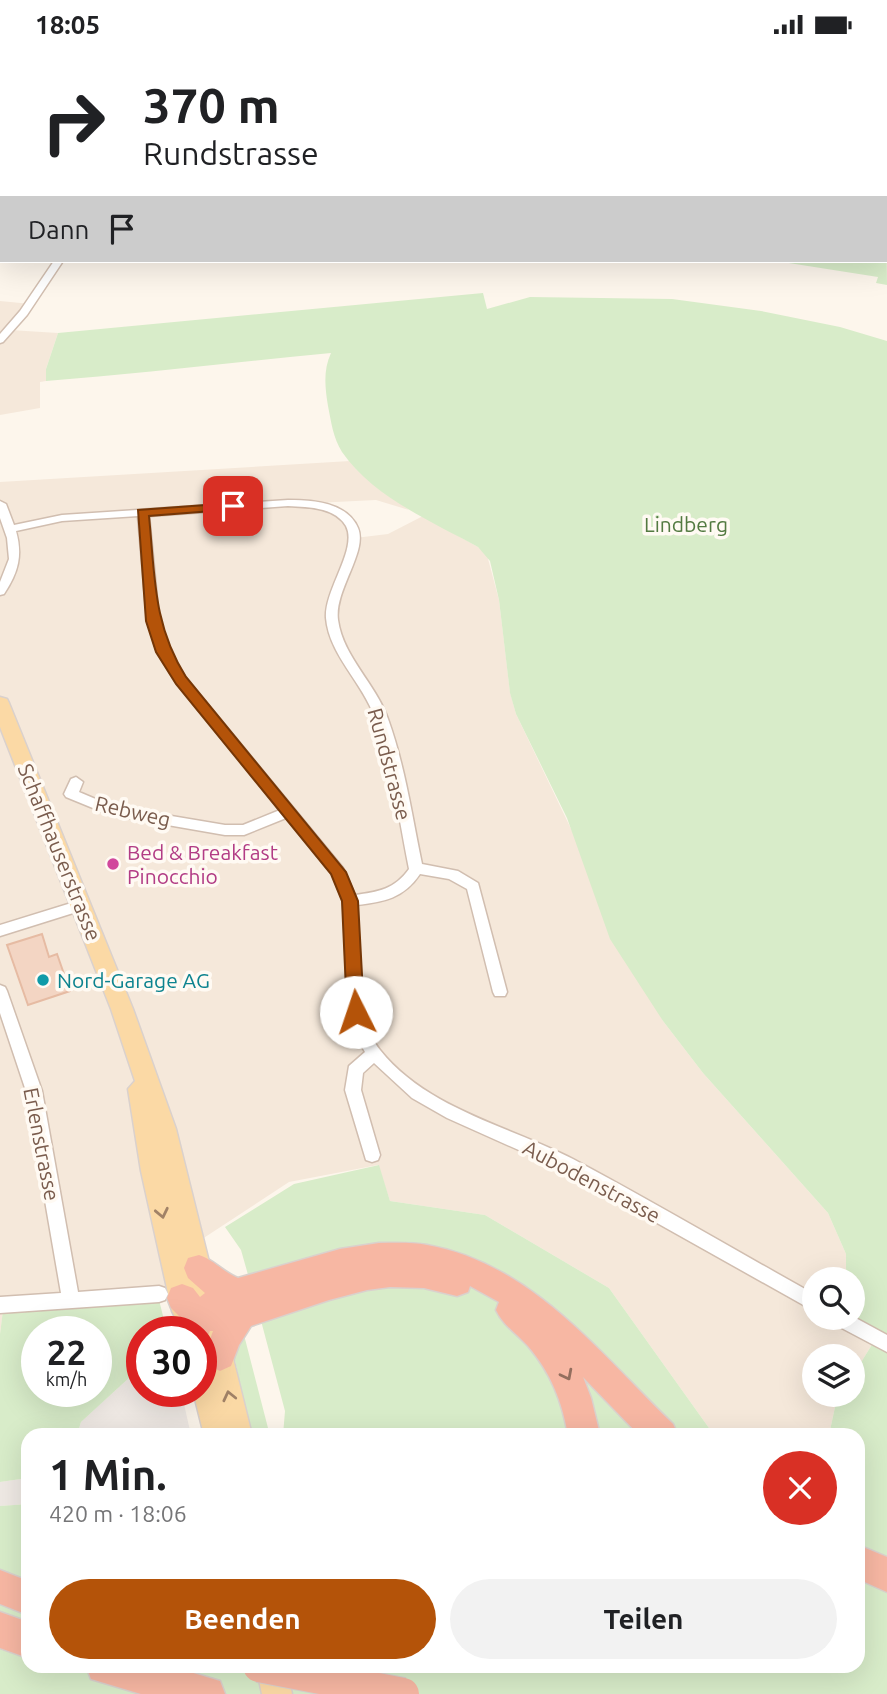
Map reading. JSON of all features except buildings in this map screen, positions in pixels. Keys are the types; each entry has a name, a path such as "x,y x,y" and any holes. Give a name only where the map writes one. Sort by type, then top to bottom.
{"highway":[{"path":"217,1352 239,1304 349,1261 376,1257 420,1257 453,1265 496,1282 535,1308 655,1428"},
{"path":"199,1268 239,1304"},
{"path":"192,1314 303,1293 366,1276 416,1274 467,1286 509,1308 547,1344 571,1383 582,1428"},
{"path":"865,1565 887,1574"},
{"path":"0,1587 21,1595"},
{"path":"0,1630 21,1638"},
{"path":"129,1673 191,1690"},
{"path":"295,1673 402,1694"}],"main road":[{"name":"Schaffhauserstrasse","path":"0,703 81,905 164,1129 199,1268 192,1314"},
{"name":"Schaffhauserstrasse","path":"133,1042 153,1171 192,1314"},
{"name":"Schaffhauserstrasse","path":"217,1380 236,1428"},
{"name":"Schaffhauserstrasse","path":"215,1407 217,1428"},
{"path":"272,1673 277,1694"},
{"path":"298,1673 303,1694"}],"street":[{"path":"0,340 24,313 57,263"},
{"name":"Rundstrasse","path":"9,529 62,518 313,503 336,512 353,528 354,545 333,591 332,620 338,641 366,685 381,717 416,869"},
{"path":"0,504 16,556 12,575 0,591"},
{"name":"Aubodenstrasse","path":"143,513 153,621 163,652 181,681 338,872 350,901 356,1012 362,1033 374,1053 418,1093 453,1113 565,1163 802,1296"},
{"name":"Rebweg","path":"76,782 71,794 110,810 225,830 244,830 289,812"},
{"path":"350,901 390,896 406,885 416,869 450,872 464,878 473,887 500,992"},
{"path":"0,931 81,905"},
{"name":"Erlenstrasse","path":"0,991 34,1091 71,1300"},
{"path":"372,1155 353,1090 355,1070 374,1053"},
{"path":"0,1305 71,1300 192,1314"},
{"path":"862,1330 887,1344"}],"shaded area":[{"path":"0,301 31,304 10,330 58,333 46,369 46,381 40,382 40,408 0,415"},
{"path":"350,461 356,469 409,510 376,500 315,503 336,512 355,538 388,534 423,516 478,547 487,555 499,600 510,692 516,714 663,1021 703,1073 828,1213 846,1254 846,1267 802,1267 802,1330 863,1330 876,1338 865,1356 865,1344 802,1344 802,1407 835,1407 830,1428 709,1428 609,1288 485,1215 390,1201 378,1165 289,1182 193,1245 204,1295 3,1311 0,1334 0,482"},
{"path":"126,1381 126,1407 185,1407 189,1428 79,1428 81,1422 97,1407 112,1407 112,1394"},
{"path":"21,1479 21,1504 0,1506 0,1482"}],"green space":[{"path":"789,263 887,263 887,285 876,283 878,277"},
{"name":"Lindberg","path":"483,293 487,309 530,297 672,299 761,311 840,327 887,341 887,1694 371,1694 366,1673 865,1673 865,1428 830,1428 835,1407 865,1407 865,1356 876,1338 862,1330 865,1330 865,1267 846,1267 846,1254 828,1213 703,1073 663,1021 610,939 567,818 516,714 510,693 499,600 490,561 478,547 386,495 355,468 342,452 336,441 326,393 326,372 331,353 46,381 46,369 58,333"},
{"path":"379,1165 390,1201 485,1215 609,1288 709,1428 284,1428 285,1411 241,1250 225,1227 294,1184"},
{"path":"159,1300 163,1316 126,1316 126,1381 112,1394 112,1316 21,1316 21,1407 97,1407 81,1422 79,1428 21,1428 21,1479 0,1482 0,1334 3,1310"},
{"path":"243,1331 268,1428 249,1428 234,1345"},
{"path":"21,1504 21,1673 324,1673 330,1694 0,1694 0,1506"}],"place":[{"name":"Bed & Breakfast Pinocchio","path":"113,864"},
{"name":"Nord-Garage AG","path":"43,980"}],"route":[{"path":"233,506 143,513 153,621 163,652 181,681 338,872 350,901 356,1012"}]}
